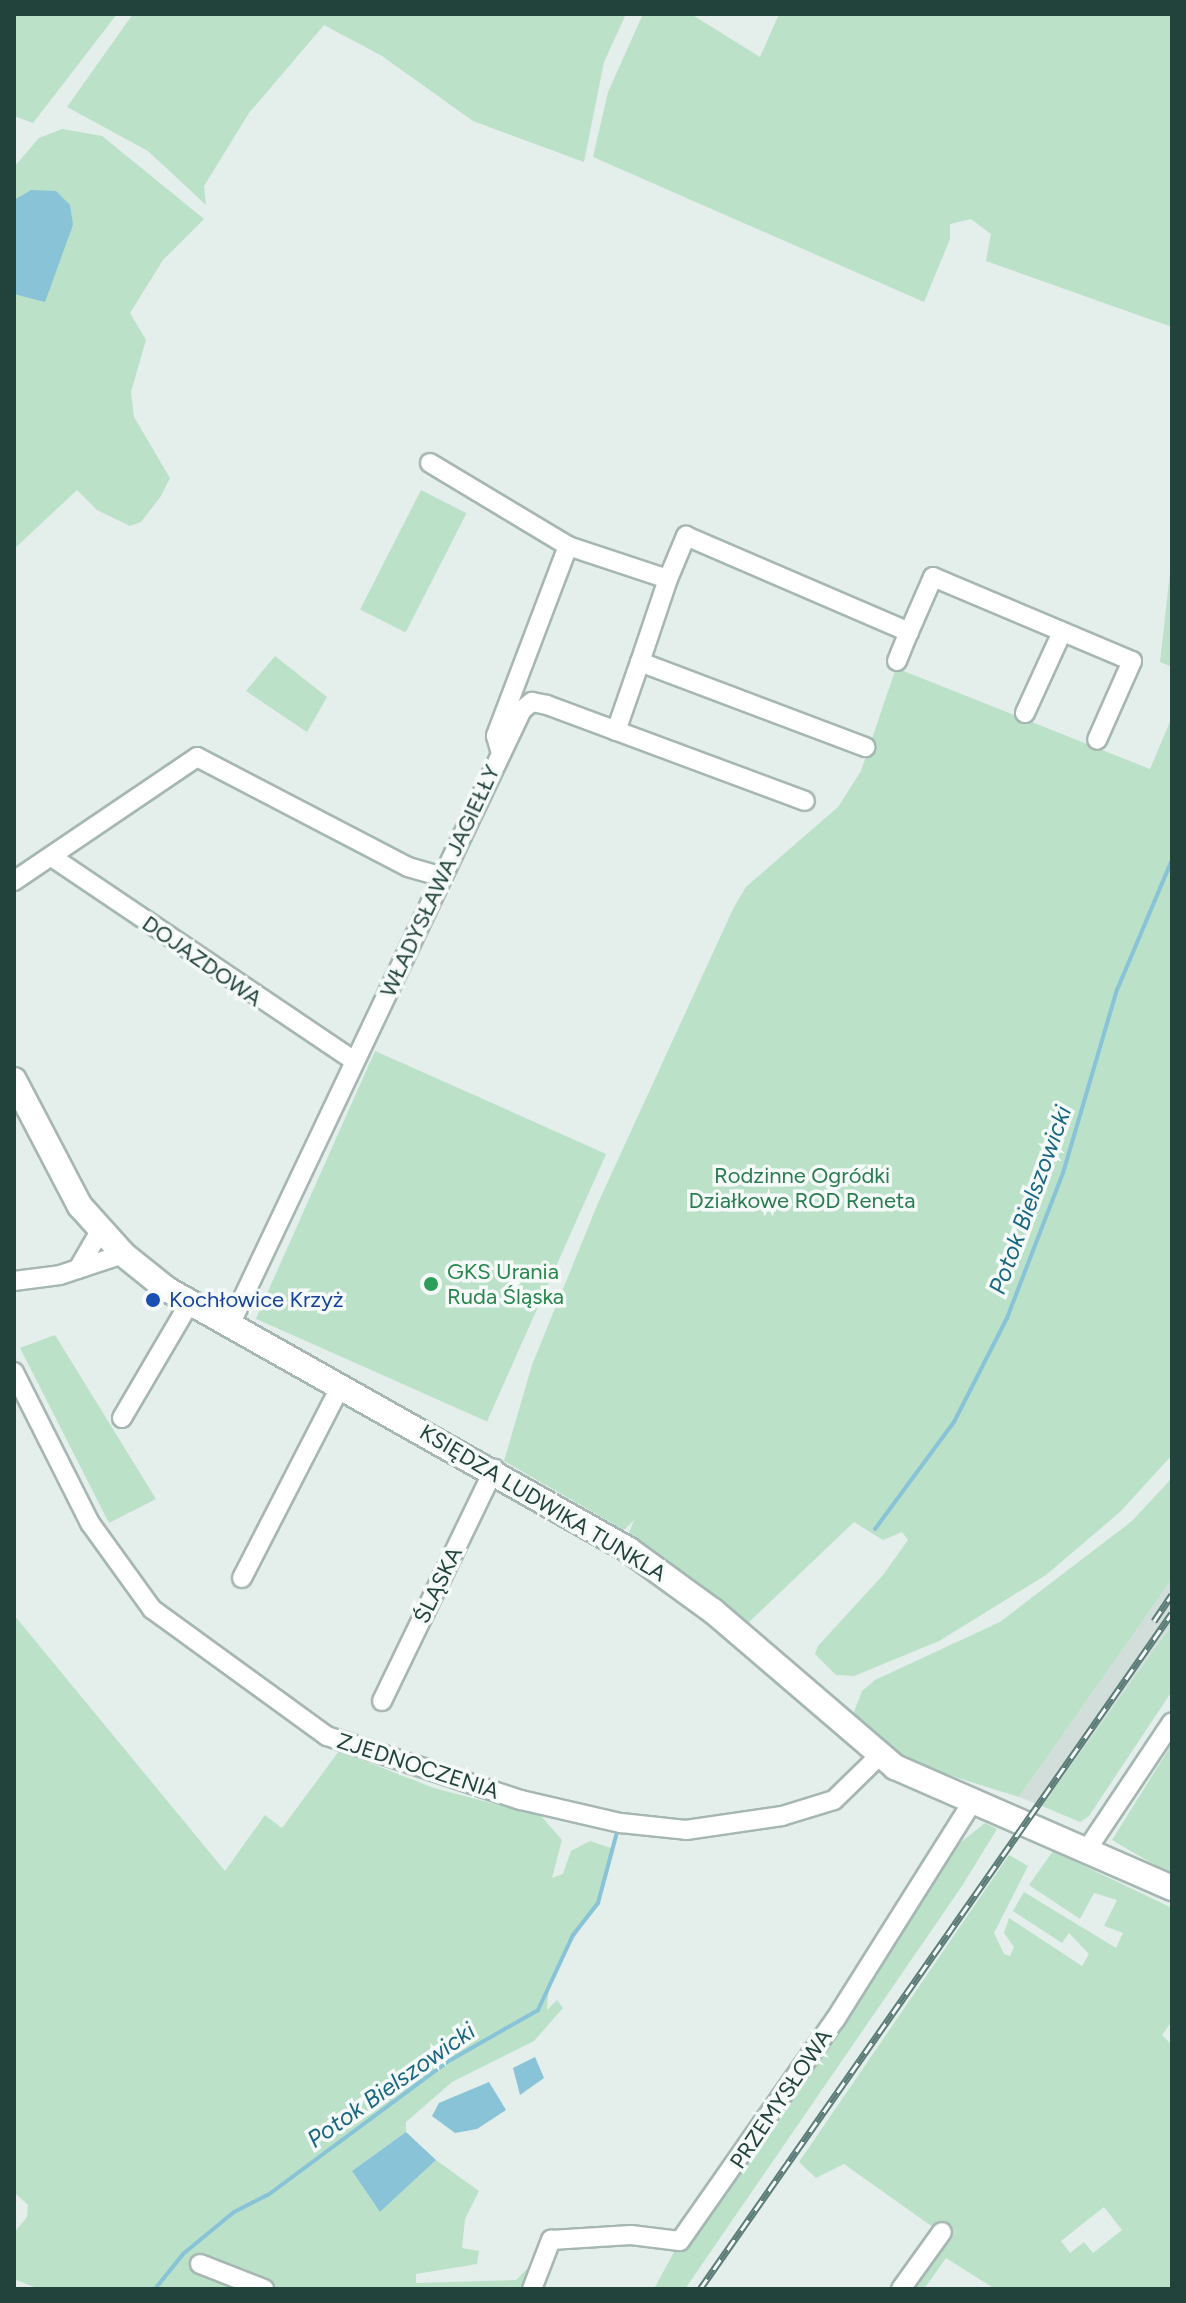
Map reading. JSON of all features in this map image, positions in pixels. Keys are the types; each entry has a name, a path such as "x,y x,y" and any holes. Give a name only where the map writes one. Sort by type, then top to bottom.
{"street":[{"path":"430,463 568,546 668,579"},
{"path":"616,731 668,579 686,536 909,632"},
{"path":"501,753 496,736 568,546"},
{"path":"897,661 933,577 1132,661 1097,740"},
{"path":"1025,713 1062,632"},
{"path":"640,662 865,747"},
{"name":"WŁADYSŁAWA JAGIEŁŁY","path":"229,1327 501,753 532,702 805,801"},
{"path":"14,881 197,757 408,867 442,877"},
{"name":"DOJAZDOWA","path":"52,857 355,1061"},
{"name":"KSIĘDZA LUDWIKA TUNKLA","path":"14,1080 59,1170 100,1231 123,1254 189,1304 494,1469 666,1575 878,1757 1172,1888"},
{"path":"78,1269 100,1231"},
{"path":"14,1281 78,1269 123,1254"},
{"path":"122,1418 189,1304"},
{"name":"ZJEDNOCZENIA","path":"14,1372 90,1523 152,1609 327,1736 521,1800 686,1830 751,1822 834,1800 878,1757"},
{"path":"242,1578 341,1385"},
{"name":"ŚLĄSKA","path":"382,1701 494,1469"},
{"path":"1088,1848 1172,1722"},
{"name":"PRZEMYSŁOWA","path":"532,2289 551,2240 631,2235 680,2241 835,2020 974,1799"},
{"path":"901,2289 942,2232"},
{"path":"200,2264 264,2289"}],"shaded area":[{"path":"1172,1579 1172,1625 1042,1806 1019,1797"}],"green space":[{"path":"14,14 117,14 33,123 14,116"},
{"path":"133,14 626,14 604,62 584,162 473,121 382,56 324,25 249,113 204,186 206,205 148,151 67,107"},
{"path":"643,14 691,14 760,57 779,14 1172,14 1172,327 986,261 991,234 971,219 950,224 950,239 924,302 593,157 608,92"},
{"path":"62,129 102,136 204,219 163,260 130,313 146,340 131,392 134,417 170,478 161,496 141,522 130,526 97,510 77,490 14,549 14,167 39,138"},
{"path":"421,490 466,513 406,633 360,609"},
{"path":"1172,555 1172,667 1160,662"},
{"path":"275,656 327,697 307,732 246,691"},
{"name":"Rodzinne Ogródki Działkowe ROD Reneta","path":"896,668 1150,769 1172,717 1172,1455 1120,1512 1046,1575 939,1641 854,1676 836,1675 815,1654 818,1646 883,1575 908,1540 902,1532 883,1540 854,1522 748,1623 629,1533 634,1520 624,1530 504,1461 532,1365 598,1203 734,907 746,887 838,807 861,771"},
{"path":"375,1051 606,1154 487,1422 256,1319"},
{"path":"55,1335 156,1499 109,1523 20,1348"},
{"path":"1172,1478 1172,1579 1019,1797 917,1765 851,1720 862,1691 875,1680 1000,1622 1132,1521"},
{"path":"14,1615 225,1871 265,1815 282,1828 339,1751 434,1788 541,1816 562,1840 552,1878 563,1874 571,1851 590,1841 614,1849 598,1903 562,1956 548,1994 547,2010 557,2000 563,2008 534,2041 452,2082 406,2122 406,2132 352,2171 380,2212 436,2160 479,2191 465,2219 462,2248 479,2251 477,2264 416,2274 416,2283 516,2280 530,2266 536,2271 529,2289 39,2289 14,2279 14,2233 27,2217 28,2205 14,2192"},
{"path":"1172,1625 1172,1691 1089,1816 1080,1822 1042,1806"},
{"path":"1172,1744 1172,1875 1112,1840"},
{"path":"985,1823 997,1829 962,1886 685,2289 654,2289 674,2252 696,2237 802,2087 961,1842"},
{"path":"1053,1851 1172,1908 1172,2021 1162,2035 1172,2045 1172,2289 995,2289 946,2258 924,2289 911,2289 937,2230 844,2164 816,2178 799,2162 1009,1855 1028,1866 994,1933 1004,1954 1010,1956 1014,1947 1004,1933 1009,1918 1082,1966 1089,1954 1069,1933 1062,1943 1013,1911 1024,1892 1116,1948 1123,1933 1104,1926 1117,1900 1094,1893 1080,1919 1029,1885","holes":["1104,2207 1122,2230 1093,2253 1084,2242 1070,2253 1061,2241"]}],"water":[{"path":"31,190 56,191 70,205 73,225 45,302 14,294 14,200"},
{"path":"535,2057 544,2078 520,2095 513,2068"},
{"path":"489,2082 506,2110 477,2129 455,2133 432,2116 439,2103"},
{"path":"406,2132 436,2160 380,2212 352,2171"}],"waterway":[{"name":"Potok Bielszowicki","path":"875,1529 954,1422 1007,1318 1063,1173 1117,990 1172,860"},
{"name":"Potok Bielszowicki","path":"155,2289 183,2254 234,2212 268,2195 447,2062 538,2010 573,1935 598,1903 617,1832"}],"railway":[{"path":"1154,1621 1172,1594"},
{"path":"700,2289 1172,1613"}],"place":[{"name":"GKS Urania Ruda Śląska","path":"431,1284"},
{"name":"Kochłowice Krzyż","path":"153,1300"}]}
